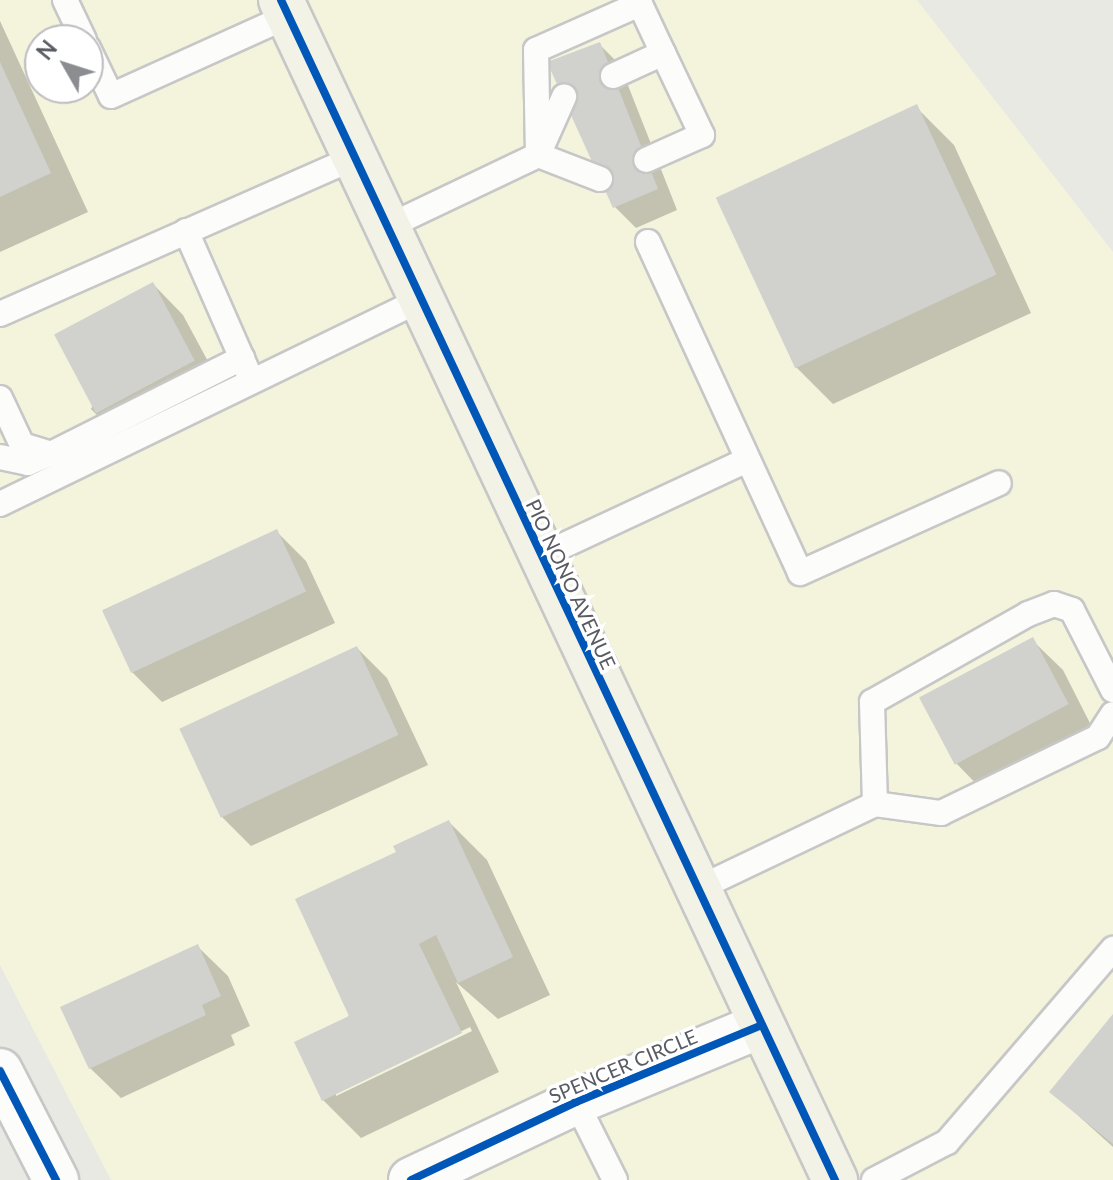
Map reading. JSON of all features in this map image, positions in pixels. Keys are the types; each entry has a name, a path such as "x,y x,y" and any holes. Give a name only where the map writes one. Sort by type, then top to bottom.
{"main road":[{"name":"PIO NONO AVENUE","path":"284,8 352,159 835,1180"}],"street":[{"name":"SPENCER CIRCLE","path":"411,1180 576,1102 762,1025"},
{"path":"0,1071 56,1180"}],"lane":[{"path":"65,0 76,24"},
{"path":"538,155 536,50 640,4 702,135 646,160"},
{"path":"104,81 111,96 284,8"},
{"path":"613,76 663,53"},
{"path":"385,228 538,155 564,97"},
{"path":"538,155 600,179"},
{"path":"0,314 352,159"},
{"path":"186,231 252,382"},
{"path":"648,242 800,573 999,483"},
{"path":"0,503 420,300"},
{"path":"0,457 28,463 51,454 242,358"},
{"path":"0,398 22,445 51,454"},
{"path":"541,556 747,460"},
{"path":"875,804 872,702 1054,604 1072,610 1113,690"},
{"path":"697,889 875,804 941,813 1098,737 1113,714"},
{"path":"874,1180 947,1142 1113,949"},
{"path":"576,1102 615,1180"}],"shaded area":[{"path":"0,0 917,0 1113,252 1113,1180 111,1180 0,965"}],"building":[{"path":"600,42 658,189 613,208 547,62"},
{"path":"0,62 51,173 0,197"},
{"path":"917,104 996,274 795,368 716,198"},
{"path":"153,282 195,361 96,413 54,335"},
{"path":"277,529 306,592 131,673 102,611"},
{"path":"1033,637 1069,704 955,765 919,698"},
{"path":"357,646 398,735 221,818 179,729"},
{"path":"449,820 513,957 458,983 436,935 419,944 462,1033 322,1101 294,1042 349,1016 295,899 396,852 393,846"},
{"path":"198,944 221,996 202,1005 206,1015 89,1069 60,1007"},
{"path":"1113,1014 1113,1144 1049,1092"}],"cycle path":[{"path":"281,0 835,1180"},
{"path":"411,1180 576,1102 762,1025"},
{"path":"0,1071 56,1180"}]}
